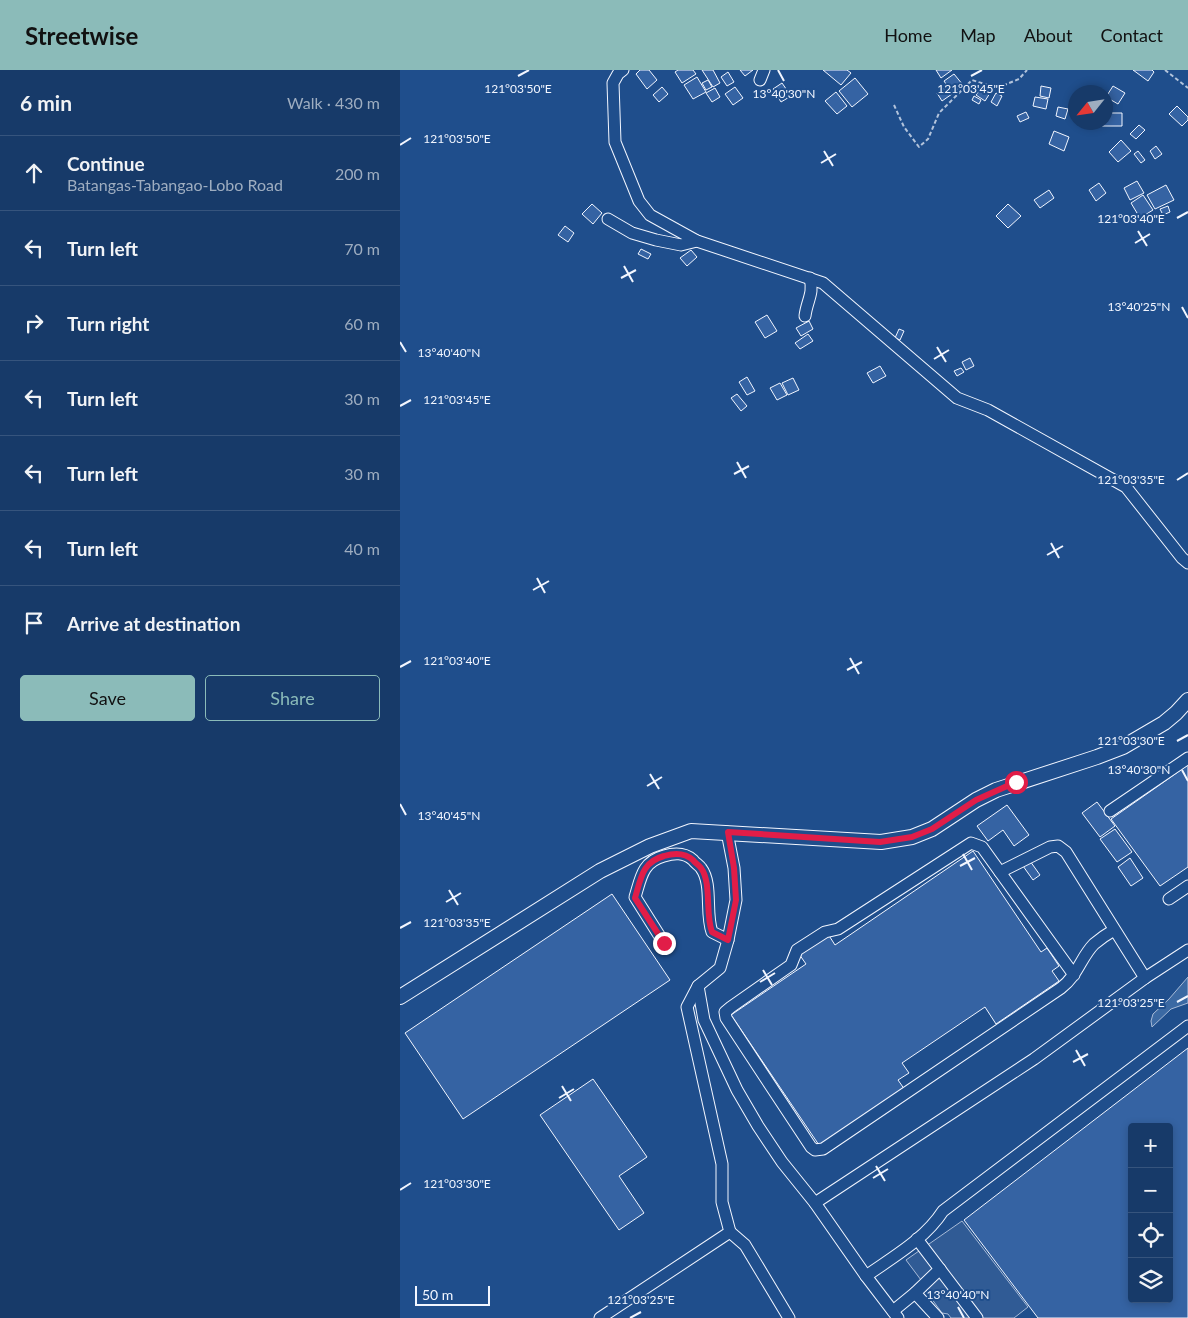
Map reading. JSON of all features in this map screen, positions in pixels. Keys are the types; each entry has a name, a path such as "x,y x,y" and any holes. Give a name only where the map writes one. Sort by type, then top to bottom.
{"main road":[{"path":"400,997 600,871 650,846 691,831 880,842 912,837 932,829 976,800 996,790 1123,747 1164,723 1188,700"}],"street":[{"path":"623,70 613,82 616,142 639,201 650,215 697,241 823,284 957,398 988,410 1126,487 1188,563"},
{"path":"608,219 632,234 656,240 681,245 697,241"},
{"path":"805,316 806,304 813,288 810,278"},
{"path":"1110,810 1188,758"},
{"path":"728,832 734,868 736,900 728,940 720,968 698,986 687,1007 722,1164 722,1202 730,1232 745,1245 789,1318"},
{"path":"1074,975 982,847 971,843 838,929 825,932 797,950 791,965 725,1012 726,1018 811,1147 815,1150 824,1149 1061,988 1074,975 1093,945 1114,930"},
{"path":"1000,872 1050,847 1058,846 1066,852 1145,978"},
{"path":"664,943 635,898 647,865 656,858 676,853 690,857 702,868 706,879 709,923 712,932 728,940"},
{"path":"1169,899 1188,886"},
{"path":"815,1203 1034,1059 1145,978 1188,950"},
{"path":"698,986 704,1020 737,1090 782,1162 815,1203 866,1276 896,1314 940,1269"},
{"path":"866,1276 917,1239 936,1222 943,1211 1188,1026"},
{"path":"600,1318 730,1232"},
{"path":"917,1239 977,1318"},
{"path":"915,1293 938,1318"}],"path":[{"path":"894,105 904,127 919,147 928,139 939,113 972,80 997,88 1019,79 1027,70"},
{"path":"1165,70 1188,88"}],"shaded area":[{"path":"1188,977 1188,1003 1171,1009 1152,1027 1153,1014"},
{"path":"962,1221 1028,1307 1014,1318 951,1318 948,1314 942,1313 926,1291 927,1288 906,1260"}],"building":[{"path":"640,70 649,70 657,80 647,89 636,74"},
{"path":"678,70 693,70 696,74 682,83 675,72"},
{"path":"702,70 713,70 720,83 713,87"},
{"path":"740,70 753,70 745,76"},
{"path":"823,70 847,70 851,73 841,85"},
{"path":"936,70 952,70 941,78"},
{"path":"1133,70 1152,70 1154,72 1148,81"},
{"path":"728,72 734,82 727,86 721,77"},
{"path":"954,74 963,85 952,93 944,81"},
{"path":"697,77 706,92 693,99 684,85"},
{"path":"855,78 868,94 852,107 839,91"},
{"path":"708,80 712,87 706,90 702,83"},
{"path":"782,83 791,96 781,102 773,89"},
{"path":"1041,86 1051,88 1049,98 1040,96"},
{"path":"1113,86 1125,93 1118,104 1113,101"},
{"path":"662,87 668,94 659,102 653,95"},
{"path":"735,87 743,98 733,105 725,94"},
{"path":"946,87 952,94 942,101 937,93"},
{"path":"715,88 720,97 712,102 706,93"},
{"path":"981,88 990,93 985,101 976,95"},
{"path":"836,92 847,106 837,114 825,101"},
{"path":"996,93 1002,96 997,106 991,102"},
{"path":"974,96 981,100 979,104 972,100"},
{"path":"1035,97 1048,99 1046,109 1033,106"},
{"path":"1177,106 1188,117 1188,120 1182,126 1169,114"},
{"path":"1058,107 1068,109 1065,119 1056,116"},
{"path":"1026,112 1029,118 1020,122 1017,116"},
{"path":"1113,113 1122,113 1122,126 1113,126"},
{"path":"1139,125 1145,130 1136,139 1130,134"},
{"path":"1054,131 1069,137 1064,151 1049,144"},
{"path":"1121,140 1131,151 1118,162 1109,152"},
{"path":"1156,146 1162,154 1155,159 1150,151"},
{"path":"1138,151 1145,160 1141,163 1134,154"},
{"path":"1137,181 1144,193 1130,200 1124,188"},
{"path":"1099,183 1106,193 1096,201 1089,190"},
{"path":"1166,185 1174,200 1155,209 1147,195"},
{"path":"1049,190 1054,198 1040,208 1034,200"},
{"path":"1143,195 1153,210 1140,218 1131,203"},
{"path":"592,204 602,213 593,224 582,214"},
{"path":"1008,204 1021,216 1008,228 996,216"},
{"path":"1168,206 1170,212 1163,215 1160,209"},
{"path":"565,226 574,233 568,242 558,235"},
{"path":"641,249 651,254 648,259 638,254"},
{"path":"691,250 697,257 687,266 680,258"},
{"path":"767,315 777,331 765,338 755,322"},
{"path":"809,321 813,329 801,336 796,328"},
{"path":"899,329 904,331 900,340 895,338"},
{"path":"808,334 813,341 800,349 795,343"},
{"path":"970,358 974,366 966,370 962,362"},
{"path":"880,366 886,376 873,383 867,373"},
{"path":"961,368 964,372 957,376 954,371"},
{"path":"747,377 755,391 747,395 739,382"},
{"path":"793,378 799,390 788,395 782,383"},
{"path":"780,383 787,395 777,400 770,388"},
{"path":"737,394 747,406 741,411 731,398"},
{"path":"1188,765 1188,867 1160,886 1111,819"},
{"path":"1097,802 1115,826 1100,837 1082,813"},
{"path":"1007,805 1029,835 1014,846 1003,830 988,841 977,826"},
{"path":"1115,829 1132,852 1117,862 1100,839"},
{"path":"973,851 1041,952 1047,948 1059,966 1052,971 1059,981 996,1024 985,1007 902,1063 909,1073 898,1080 905,1090 821,1148 731,1015 806,964 799,954 828,934 835,945"},
{"path":"1130,858 1143,878 1131,886 1118,867"},
{"path":"1030,861 1040,875 1033,880 1023,866"},
{"path":"612,894 670,980 463,1119 405,1033"},
{"path":"1188,1048 1188,1318 1038,1318 964,1220"},
{"path":"593,1079 647,1157 619,1176 644,1213 619,1230 540,1115"}],"route":[{"path":"664,943 635,898 647,865 656,858 676,853 690,857 702,868 706,879 709,923 712,932 728,940 736,900 734,868 728,832 880,842 912,837 932,829 976,800 1016,782"}]}
